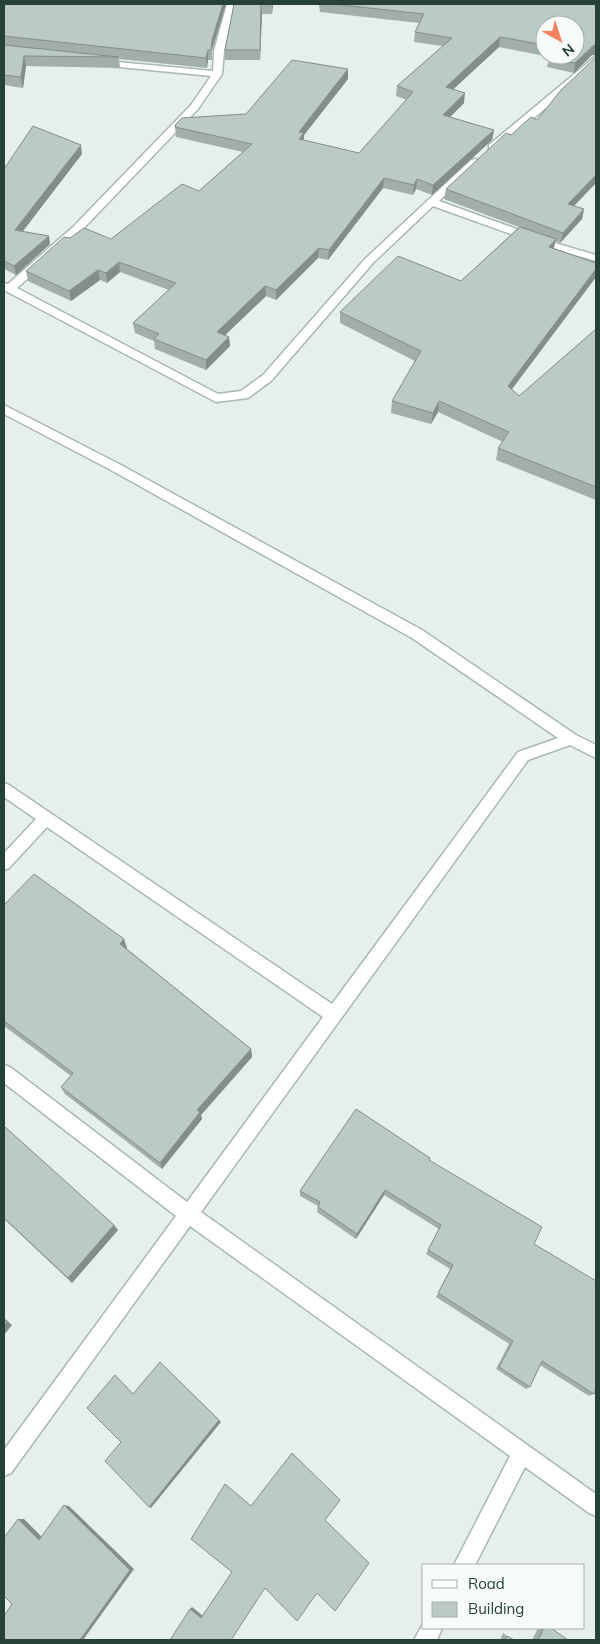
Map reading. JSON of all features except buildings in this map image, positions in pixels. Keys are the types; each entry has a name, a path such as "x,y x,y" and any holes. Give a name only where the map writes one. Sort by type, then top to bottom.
{"street":[{"path":"231,4 219,51 217,74 195,107 77,229 43,261 7,287 216,398 244,395 267,378 369,261 501,139 568,86 596,59"},
{"path":"89,61 217,74"},
{"path":"431,202 554,246 596,258"},
{"path":"4,409 115,467 417,634 571,739 596,752"},
{"path":"4,1466 187,1213 523,756 571,739"},
{"path":"4,789 333,1014"},
{"path":"4,863 46,818"},
{"path":"4,1073 187,1213 596,1506"},
{"path":"465,1564 522,1453"},
{"path":"425,1640 431,1629"}]}
